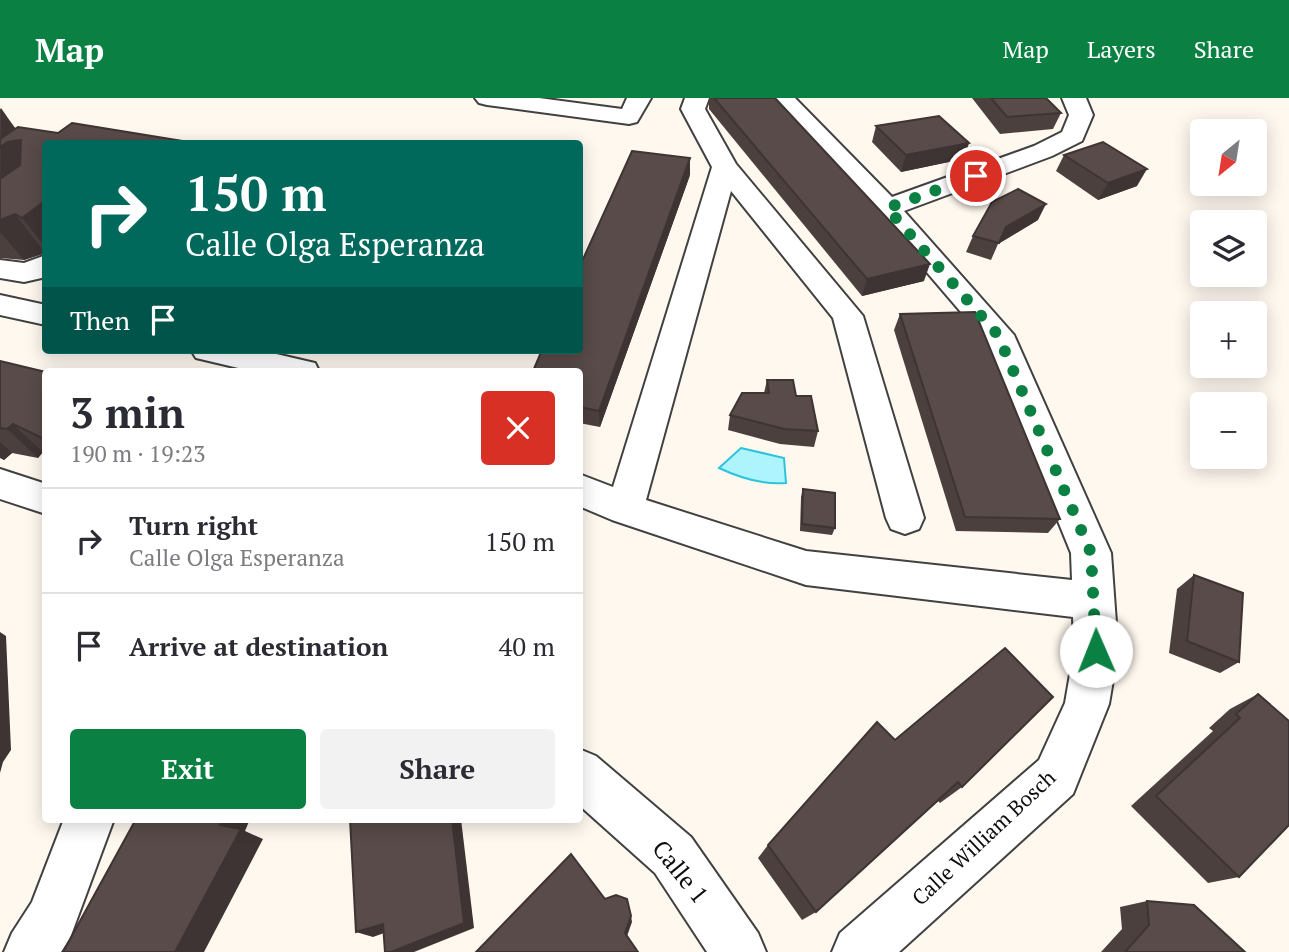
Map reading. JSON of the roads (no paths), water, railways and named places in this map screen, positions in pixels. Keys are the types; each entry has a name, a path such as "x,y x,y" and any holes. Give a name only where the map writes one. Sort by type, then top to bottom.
{"street":[{"path":"487,98 629,117 639,98"},
{"path":"697,98 693,108 725,167 848,316 905,518"},
{"name":"Calle William Bosch","path":"782,98 887,208 998,335 1091,553 1096,651 1087,704 1056,777 859,952"},
{"path":"887,208 1043,151 1073,136 1081,115 1074,98"},
{"path":"625,509 725,167"},
{"path":"0,269 25,274 36,272 42,267"},
{"path":"22,309 42,290"},
{"path":"225,354 289,368"},
{"path":"0,484 42,498"},
{"path":"583,491 625,509 806,568 1095,601"},
{"name":"Calle 1","path":"583,776 673,855 740,952"},
{"path":"31,952 51,919 87,823"}],"water":[{"path":"741,448 784,458 786,483 751,480 719,468"}]}
